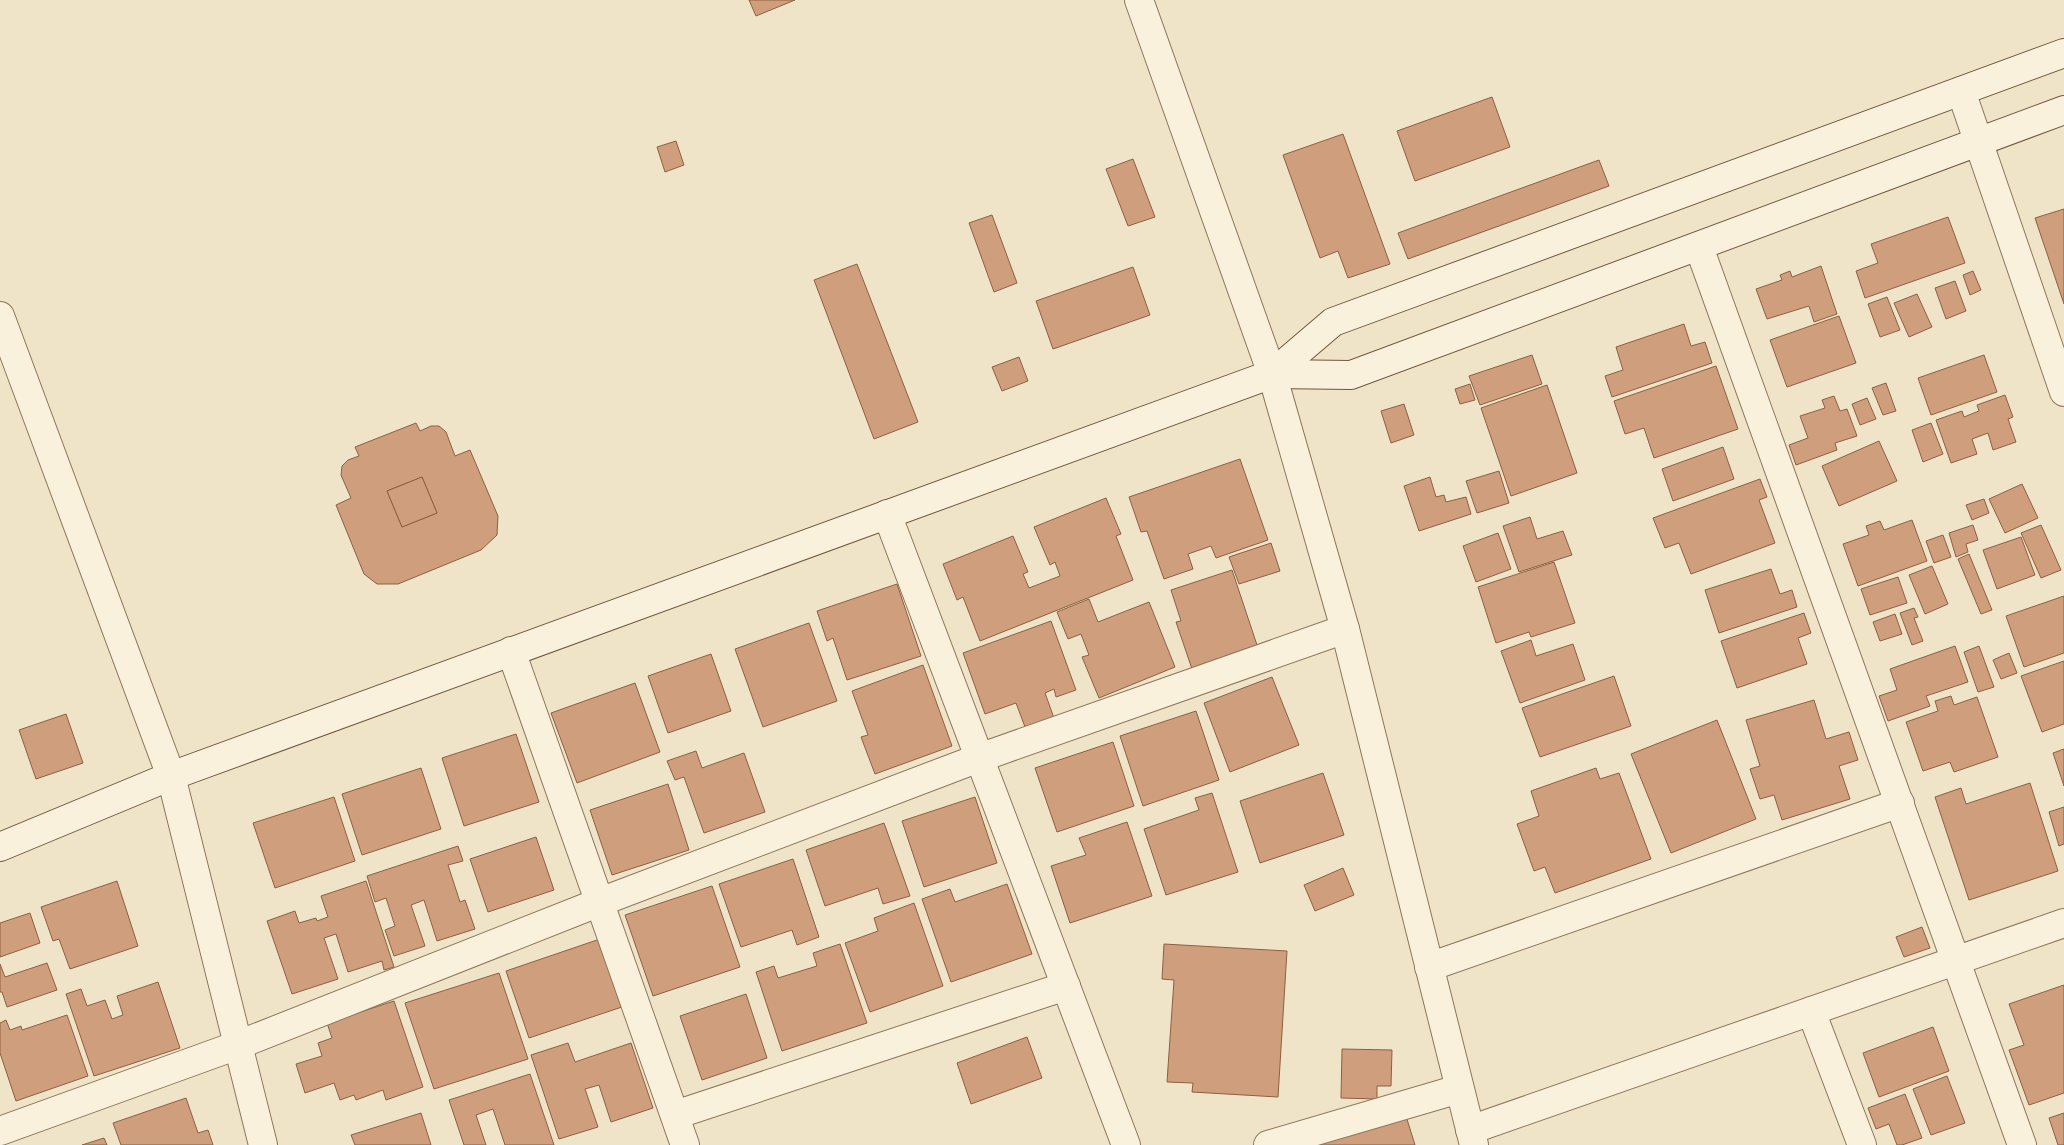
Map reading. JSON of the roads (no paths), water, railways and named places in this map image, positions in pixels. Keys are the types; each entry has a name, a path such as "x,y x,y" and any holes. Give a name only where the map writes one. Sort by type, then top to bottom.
{"street":[{"path":"1138,0 1272,374 1345,629 1472,1137 1811,1011 2064,923"},
{"path":"0,847 171,776 1272,374 1333,322 2064,53"},
{"path":"1961,91 2064,392"},
{"path":"1272,374 1351,375 2064,110"},
{"path":"1699,247 2022,1145"},
{"path":"0,316 171,776 263,1145"},
{"path":"887,514 1126,1145"},
{"path":"0,1131 238,1045 600,902 980,758 1345,629"},
{"path":"511,651 685,1145"},
{"path":"1429,967 1900,803"},
{"path":"675,1114 1066,986"},
{"path":"1811,1011 1862,1145"},
{"path":"1268,1145 1459,1089"}]}
